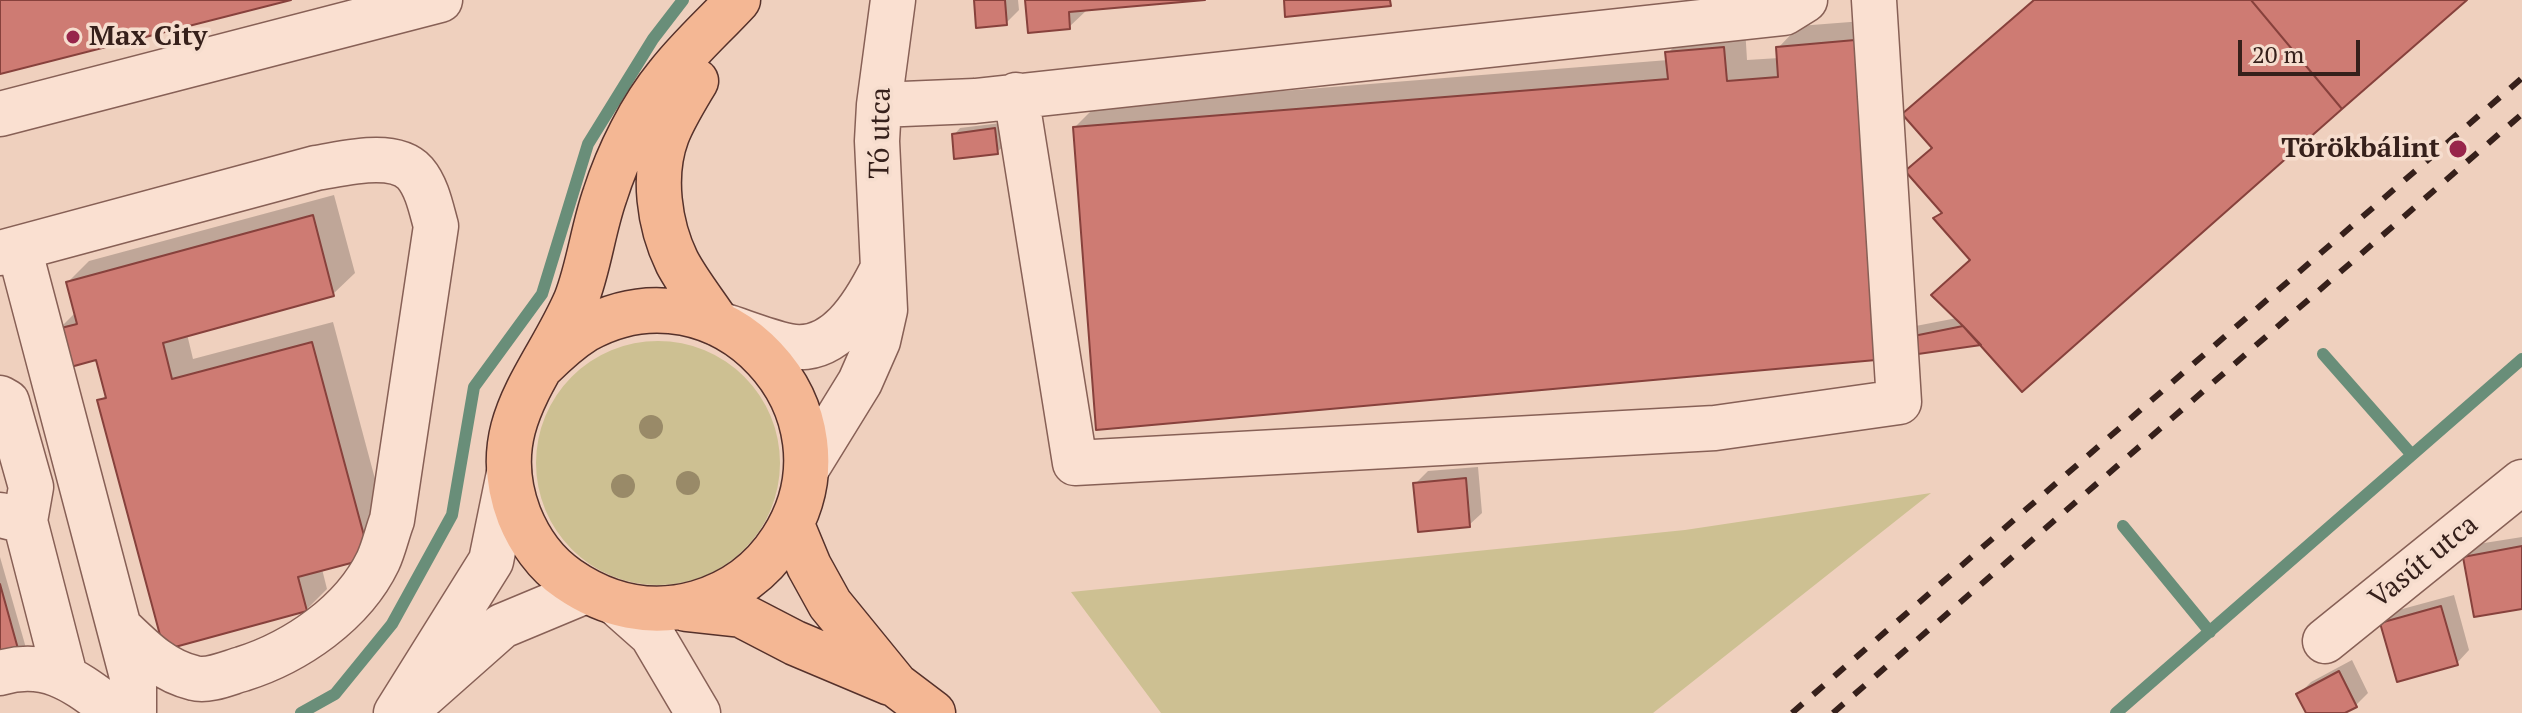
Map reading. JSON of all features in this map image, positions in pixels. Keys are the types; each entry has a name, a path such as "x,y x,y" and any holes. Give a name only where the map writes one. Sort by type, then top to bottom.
{"main road":[{"path":"718,324 679,265 669,244 659,180 667,136 715,53 739,0"},
{"path":"739,0 667,76 628,141 605,192 577,297 515,416 509,444 509,473 514,502 525,529 541,554 562,575 601,598 649,610 680,608 741,615 795,643 896,685"},
{"path":"543,365 585,330 611,319 665,311 692,315 718,324 756,348 785,382 798,409 805,438 807,468 800,507 792,525 773,555 746,580 715,598 680,608"},
{"path":"792,525 809,566 830,604 896,685 933,713"}],"street":[{"path":"0,114 440,0"},
{"name":"Tó utca","path":"807,468 860,382 878,341 885,310 877,141 893,0"},
{"path":"879,105 975,101 1784,13 1805,0"},
{"path":"1016,95 1075,463 1715,428 1899,402 1874,0"},
{"path":"119,627 144,652 171,672 199,680 262,663 296,646 330,620 357,592 378,561 392,520 436,226 427,195 413,171 388,160 316,168 10,250 119,627 134,687 134,713"},
{"path":"718,324 789,346 816,344 842,328 860,310 883,268"},
{"path":"0,398 7,402 31,487 12,518 65,676"},
{"path":"396,713 491,561 509,473"},
{"name":"Vasút utca","path":"2325,641 2522,482"},
{"path":"405,713 502,626 601,598 652,635 698,713"},
{"path":"0,673 22,667 65,676 118,713"}],"shaded area":[{"path":"658,341 682,343 705,350 744,377 771,416 778,439 778,487 771,510 744,549 705,576 682,583 658,585 634,583 611,576 572,549 545,510 538,487 536,463 538,439 545,416 572,377 611,350 634,343"},
{"path":"1931,493 1653,713 1161,713 1071,592 1685,530"}],"building":[{"name":"Max City","path":"0,0 291,0 0,74"},
{"path":"974,0 1005,0 1007,25 976,28"},
{"path":"1025,0 1205,0 1069,12 1070,29 1028,33"},
{"path":"1284,0 1390,0 1391,6 1285,17"},
{"path":"2034,0 2251,0 2342,109 2022,392 1931,295 1970,260 1933,218 1942,213 1905,171 1932,148 1902,114"},
{"path":"2251,0 2467,0 2342,109"},
{"path":"1855,40 1876,360 1096,430 1073,127 1668,79 1665,52 1724,47 1727,81 1778,77 1776,47"},
{"path":"995,128 998,154 954,159 952,134"},
{"path":"313,215 334,296 163,343 172,379 312,342 370,558 298,577 307,611 164,650 97,400 106,398 96,360 67,368 57,329 77,324 66,282"},
{"path":"1963,326 1981,345 1876,360 1874,344"},
{"path":"1466,478 1470,527 1418,532 1413,483"},
{"path":"2522,546 2522,609 2474,617 2463,557"},
{"path":"0,584 20,656 0,662"},
{"path":"2441,606 2458,665 2397,682 2380,623"},
{"path":"2339,671 2357,707 2345,713 2306,713 2296,694"}],"waterway":[{"path":"301,713 335,694 392,624 452,515 474,387 542,294 588,144 653,39 683,0"},
{"path":"2323,354 2412,455"},
{"path":"2116,713 2522,359"},
{"path":"2123,526 2210,632"}],"railway":[{"path":"1792,713 2522,78"},
{"path":"1833,713 2522,114"}],"place":[{"name":"Max City","path":"73,37"},
{"name":"Törökbálint","path":"2458,149"}]}
